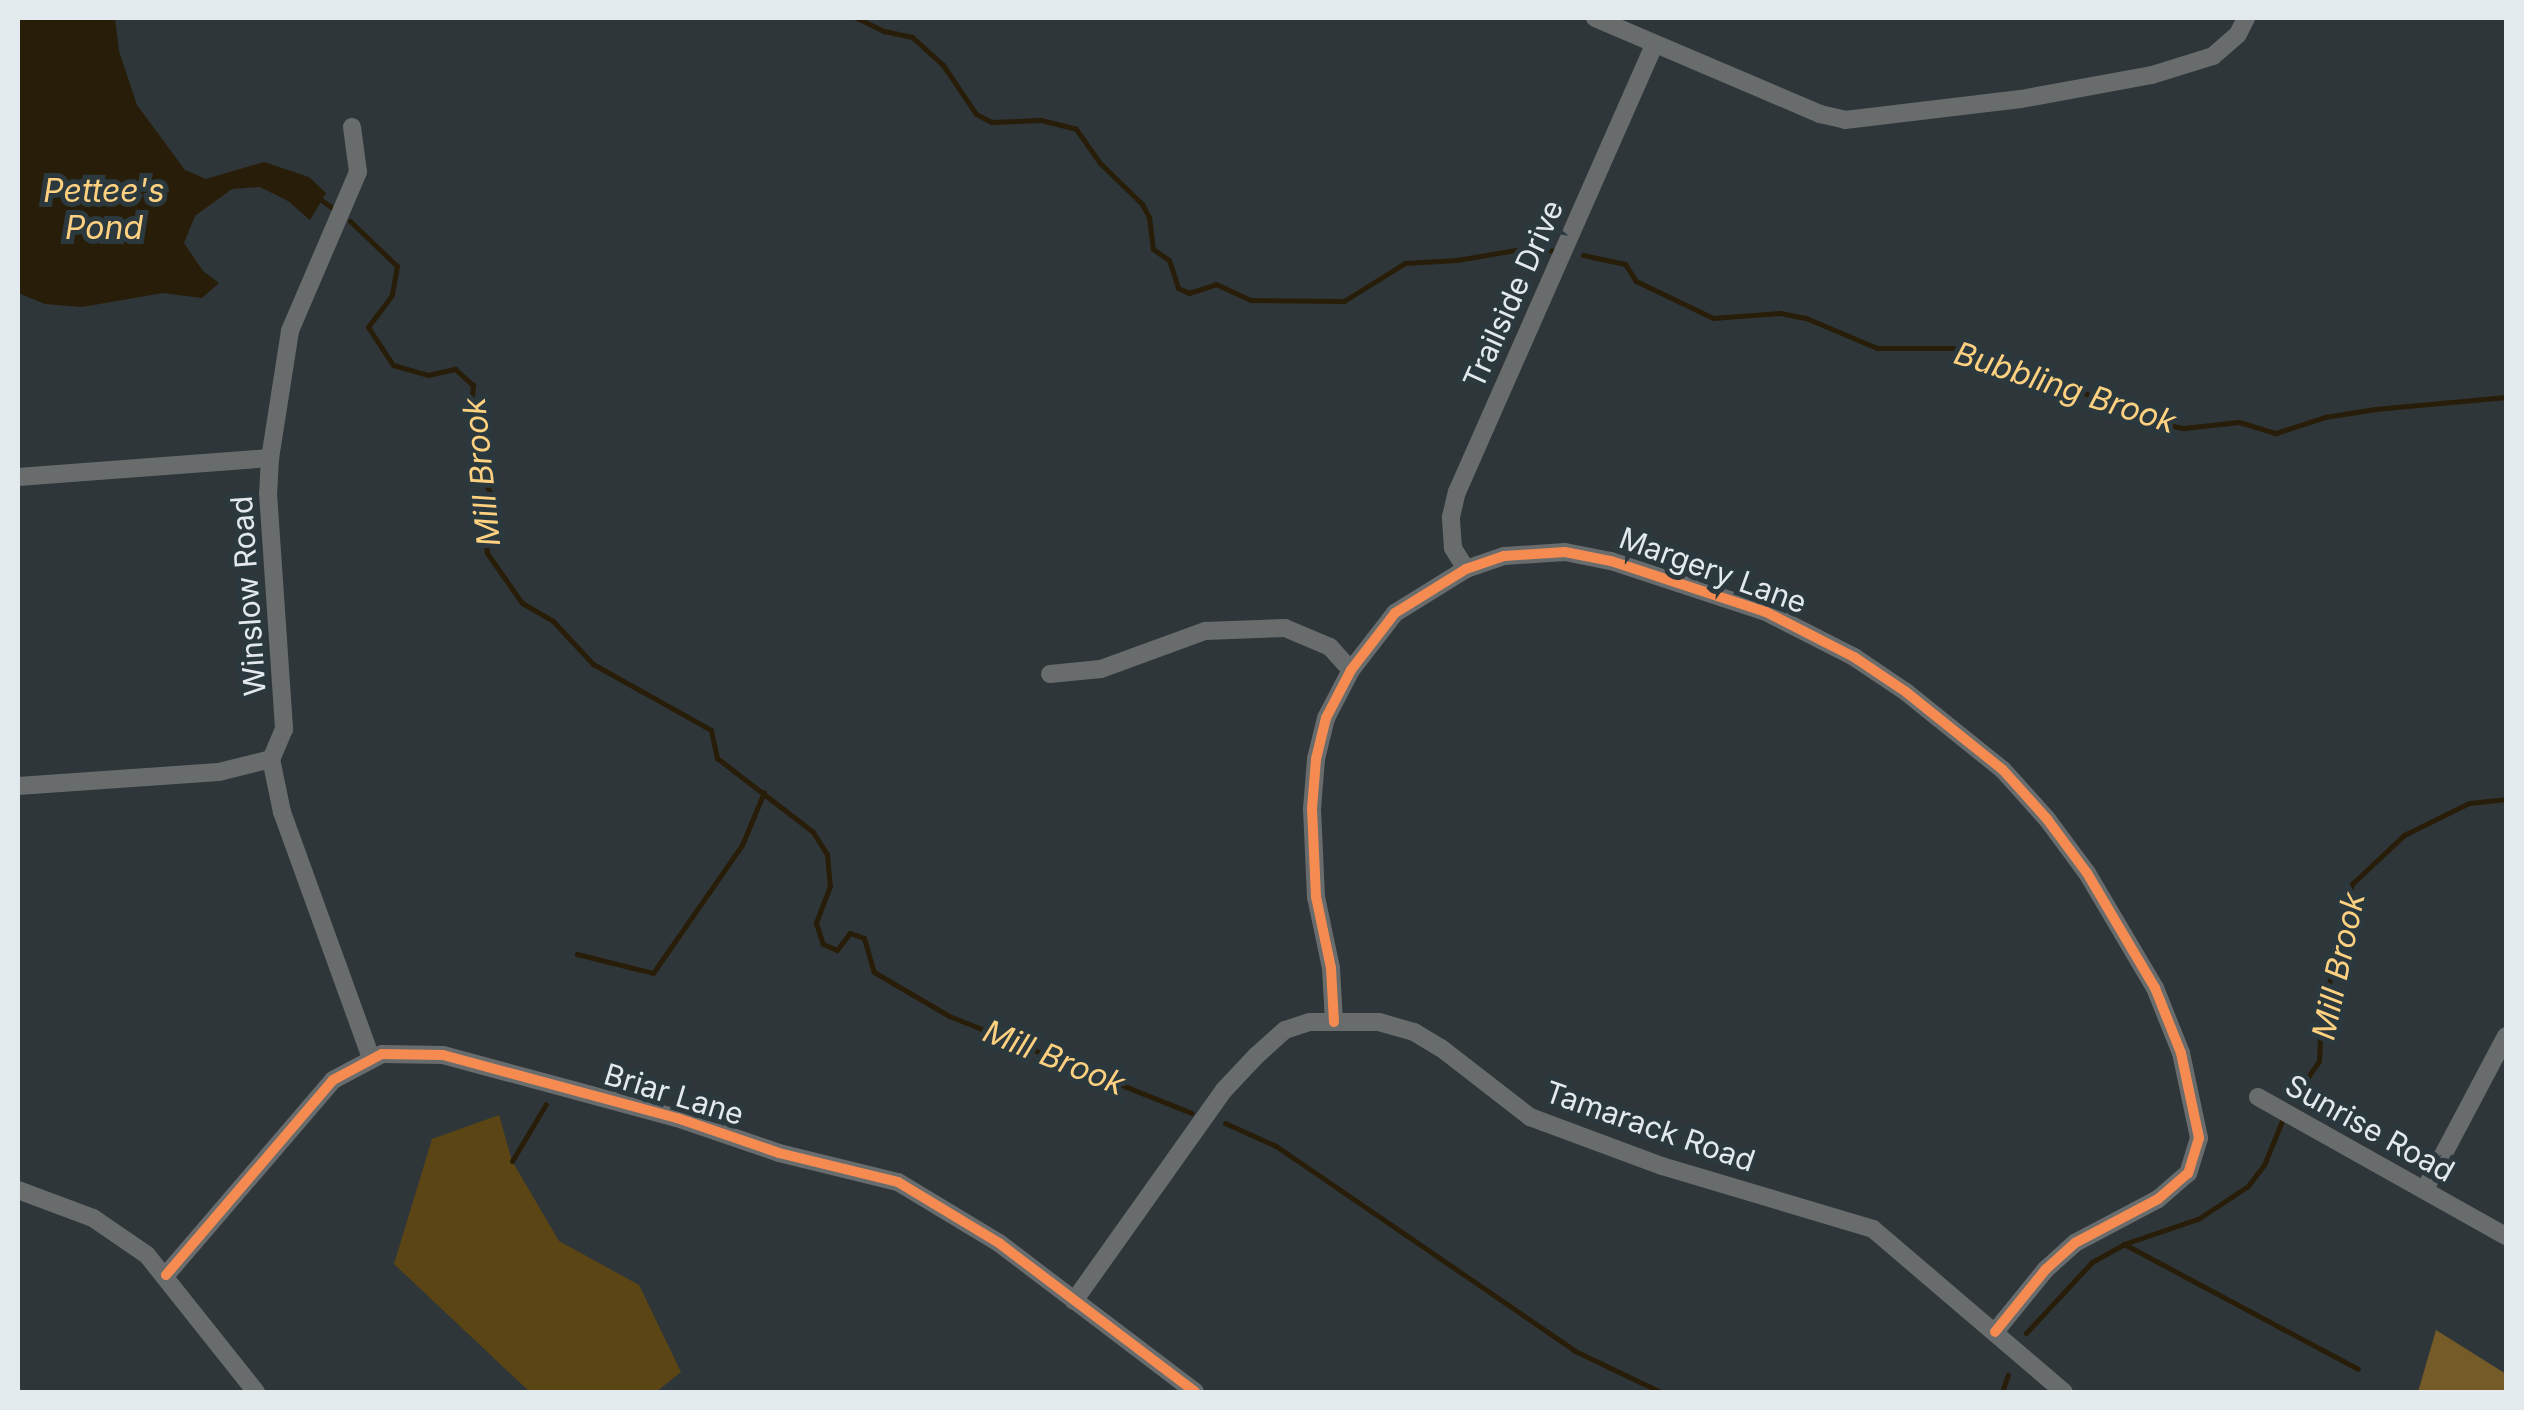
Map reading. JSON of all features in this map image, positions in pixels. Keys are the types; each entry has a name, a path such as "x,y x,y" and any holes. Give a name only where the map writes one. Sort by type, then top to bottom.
{"street":[{"path":"1595,18 1820,114 1845,120 2021,99 2152,75 2213,56 2238,34 2246,18"},
{"name":"Trailside Drive","path":"1466,569 1453,548 1451,516 1457,492 1654,45"},
{"name":"Winslow Road","path":"352,127 358,172 290,331 270,458 268,493 284,730 271,759 282,812 372,1058"},
{"path":"18,477 270,458"},
{"name":"Margery Lane","path":"1334,1022 1331,968 1316,898 1312,810 1316,759 1326,718 1351,670 1395,613 1466,569 1504,556 1565,552 1612,561 1766,612 1854,657 1951,726 2003,770 2048,818 2087,873 2155,988 2181,1053 2194,1099 2196,1159 2170,1192 2075,1243 2046,1270 1994,1332"},
{"path":"1050,674 1101,669 1205,631 1285,628 1330,647 1351,670"},
{"path":"18,786 219,772 271,759"},
{"name":"Tamarack Road","path":"1074,1301 1224,1090 1285,1030 1308,1022 1380,1022 1414,1032 1530,1117 1662,1166 1873,1229 2064,1392"},
{"path":"2425,1190 2506,1036"},
{"name":"Briar Lane","path":"166,1275 313,1098 333,1080 372,1058 402,1053 443,1056 676,1118 779,1153 898,1182 952,1211 1196,1392"},
{"name":"Sunrise Road","path":"2258,1098 2506,1236"},
{"path":"18,1190 94,1218 166,1275 256,1392"}],"shaded area":[{"path":"499,1115 512,1161 559,1241 639,1285 681,1372 656,1392 530,1392 394,1264 432,1139"},
{"path":"2436,1330 2506,1374 2506,1392 2418,1392"}],"water":[{"name":"Pettee's Pond","path":"18,18 115,18 119,51 137,105 185,170 206,179 264,162 309,177 326,193 310,220 288,201 260,187 232,189 195,216 184,243 203,271 219,283 202,298 163,293 82,307 45,304 18,293"}],"waterway":[{"name":"Bubbling Brook","path":"857,18 884,31 912,37 943,65 976,114 992,122 1041,120 1076,129 1100,163 1142,204 1149,217 1153,249 1169,260 1178,288 1189,293 1216,284 1250,300 1344,301 1405,263 1457,260 1527,248 1554,251"},
{"name":"Mill Brook","path":"316,196 334,209"},
{"name":"Mill Brook","path":"350,221 397,266 392,295 368,327 393,365 428,375 455,369 473,385 470,422 477,466 491,495 483,524 487,553 522,603 553,621 593,664 711,730 717,758 813,832 827,854 830,886 816,923 823,944 837,950 850,933 864,938 874,972 949,1016 1191,1113"},
{"name":"Bubbling Brook","path":"1583,255 1625,264 1636,281 1713,318 1780,313 1806,318 1877,348 1958,348 1981,362 2045,376 2152,422 2184,428 2239,422 2276,433 2325,417 2375,409 2506,397"},
{"path":"577,954 653,973 742,845 764,792"},
{"name":"Mill Brook","path":"2293,1099 2319,1061 2321,1018 2352,884 2404,835 2469,803 2506,799"},
{"path":"512,1161 546,1104"},
{"name":"Mill Brook","path":"2026,1333 2092,1262 2124,1244 2198,1219 2248,1186 2264,1165 2282,1121"},
{"name":"Mill Brook","path":"1225,1123 1276,1146 1575,1351 1661,1392"},
{"path":"2124,1244 2358,1369"},
{"name":"Mill Brook","path":"2002,1392 2008,1375"}],"cycle path":[{"path":"1334,1022 1331,968 1316,897 1312,809 1316,759 1326,718 1351,670 1395,613 1466,569 1504,556 1565,552 1611,561 1766,612 1854,657 1906,692 2003,770 2047,819 2087,873 2155,988 2181,1053 2199,1138 2188,1173 2158,1199 2075,1243 2046,1269 1995,1332"},
{"path":"166,1275 333,1080 382,1054 443,1055 677,1118 779,1153 898,1182 999,1243 1195,1392"}]}
